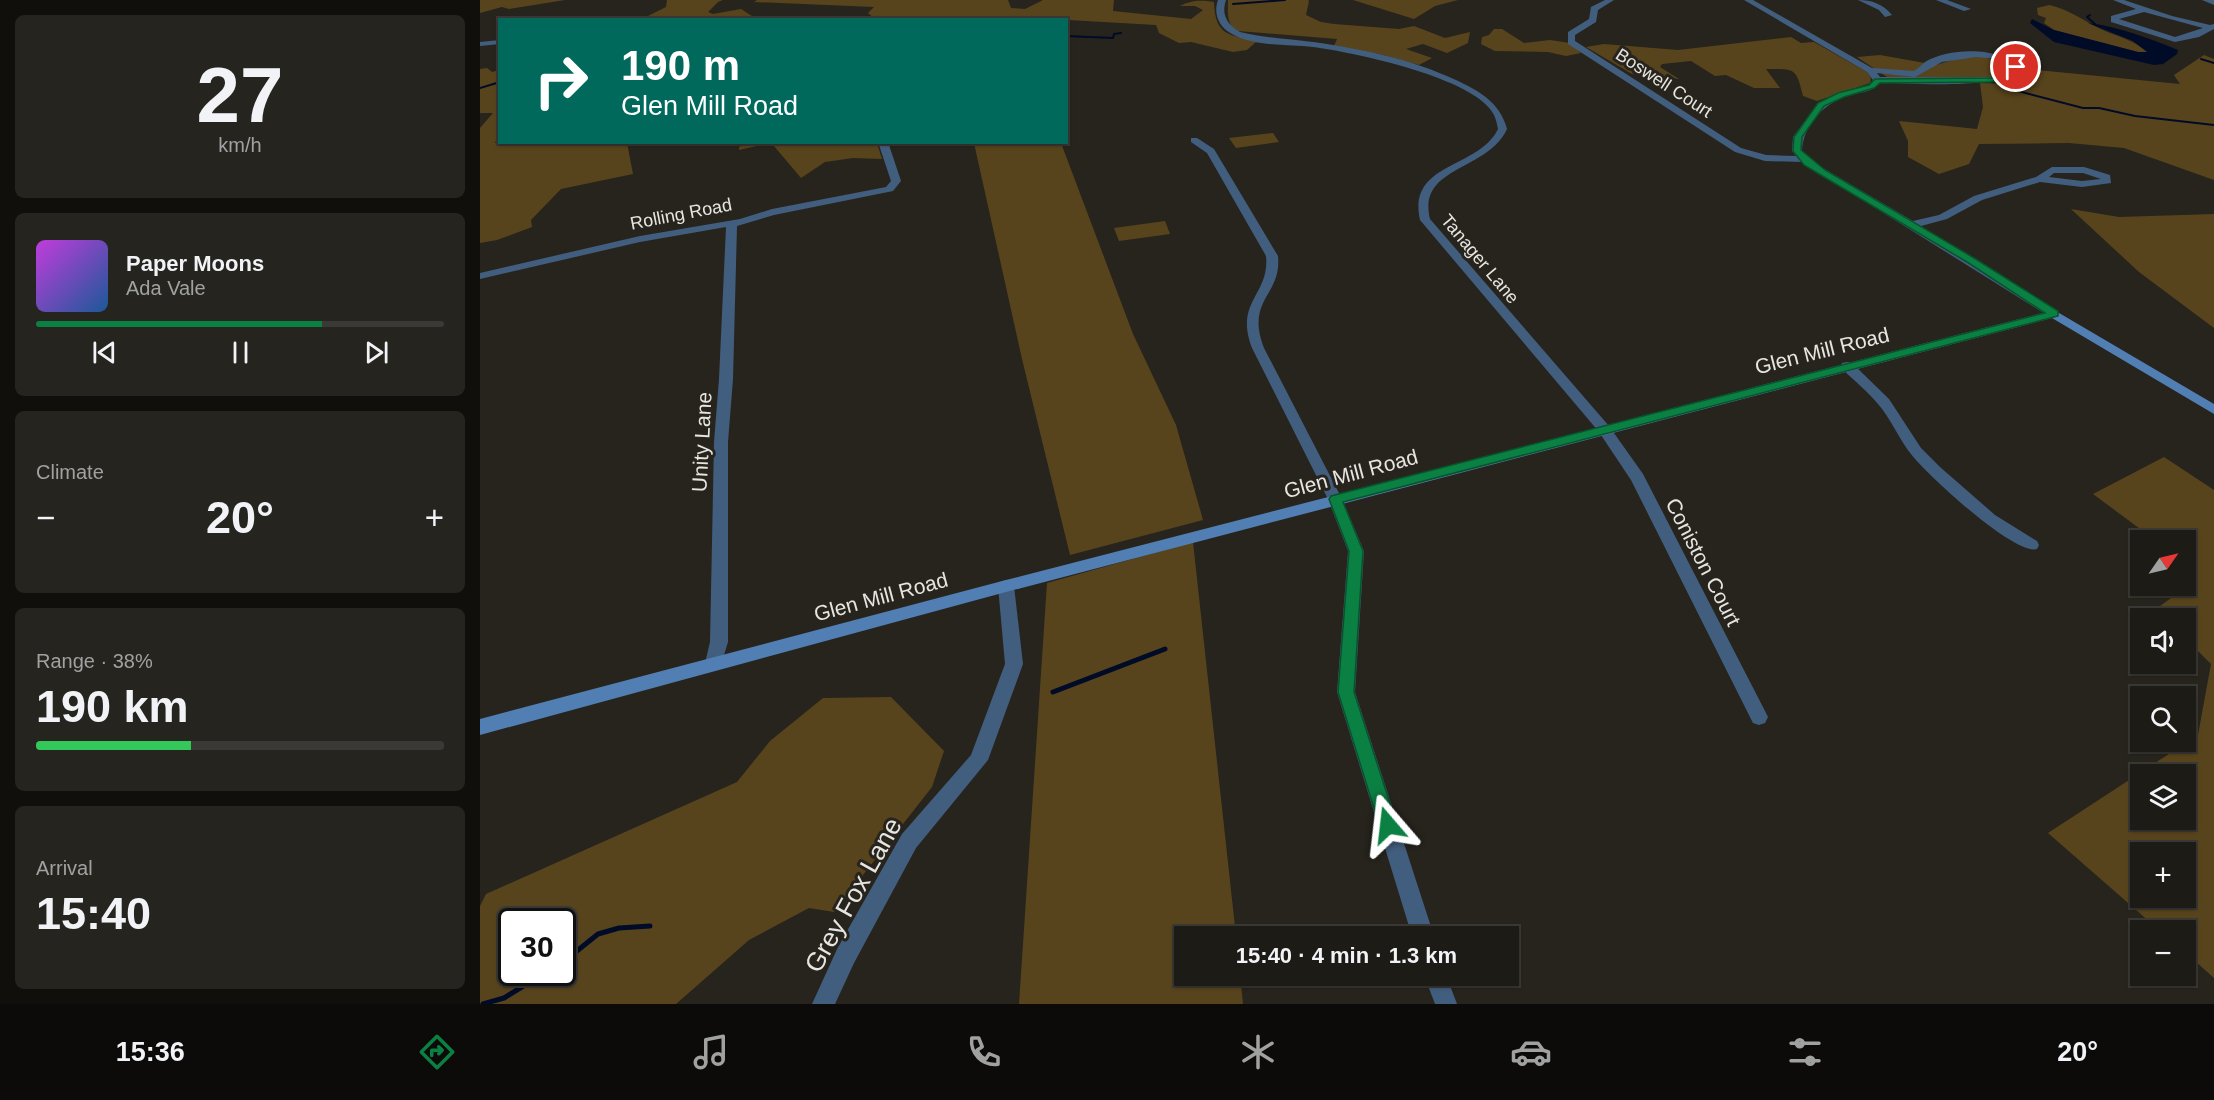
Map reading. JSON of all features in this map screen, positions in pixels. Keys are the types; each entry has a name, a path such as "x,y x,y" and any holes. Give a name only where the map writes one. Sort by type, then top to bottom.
{"main road":[{"name":"Glen Mill Road","path":"480,727 1335,499 2054,314"},
{"path":"2054,314 2214,410"}],"street":[{"name":"Tanager Lane","path":"1222,0 1219,9 1222,23 1227,29 1237,34 1390,59 1448,80 1475,94 1494,110 1502,123 1501,135 1480,155 1450,168 1435,178 1422,200 1425,220 1604,429"},
{"name":"Boswell Court","path":"1610,0 1594,9 1593,20 1571,34 1571,42 1738,150 1773,159 1803,159"},
{"path":"1748,0 1870,70 1878,80"},
{"path":"1862,0 1882,8 1888,15"},
{"path":"1940,0 1967,9"},
{"path":"2117,0 2211,27"},
{"path":"2206,0 2214,3"},
{"path":"2144,9 2114,18 2114,20 2175,40 2196,35 2211,27"},
{"path":"480,44 498,42"},
{"path":"1870,70 1915,74 1930,63 1970,53 2000,58 2013,64 2017,70 2009,76 1991,80 1878,80 1872,87 1841,95 1821,105 1798,137 1797,151 1803,159 1822,172 2034,299 2054,314"},
{"path":"1194,140 1211,152 1272,255 1273,274 1252,317 1252,333 1335,499 1356,551 1346,692 1420,926"},
{"name":"Rolling Road","path":"480,276 640,239 732,223 738,224 752,217 782,210 889,189 896,181 884,144"},
{"path":"1912,225 1943,217 1978,198 2040,179 2052,170 2071,168 2095,172 2106,177 2107,181 2091,184 2040,179"},
{"name":"Unity Lane","path":"714,663 719,642 721,442 726,379 732,223"},
{"path":"1847,366 1884,402 1916,451 1935,471 1990,519 2031,545"},
{"name":"Coniston Court","path":"1604,429 1638,478 1759,717"},
{"name":"Grey Fox Lane","path":"823,1004 846,956 909,841 979,760 1014,664 1006,586"},
{"path":"1439,986 1446,1004"}],"shaded area":[{"path":"480,0 565,0 509,9 502,7 480,13"},
{"path":"667,0 723,0 708,12 713,14 741,9 752,16 750,18 644,18 666,7"},
{"path":"757,0 1008,0 1011,8 1025,9 1043,0 1114,0 1113,11 1191,19 1203,10 1195,6 1180,6 1204,1 1214,2 1217,21 1225,32 1257,41 1247,50 1233,52 1191,42 1179,43 1159,33 1156,25 1068,20 1068,18 874,18 868,13 874,7 754,2"},
{"path":"1228,0 1308,0 1306,15 1321,22 1399,29 1414,26 1445,38 1470,32 1468,43 1447,53 1423,44 1406,49 1432,58 1419,65 1379,54 1334,46 1337,39 1238,31 1230,22"},
{"path":"1353,0 1458,0 1435,6 1414,19"},
{"path":"2049,5 2132,42 2148,52 2138,52 2054,30 2044,23 2046,18 2038,15 2037,8"},
{"path":"1494,29 1502,29 1524,43 1550,40 1570,43 1581,53 1566,56 1548,52 1495,51 1481,44 1482,37 1489,35"},
{"path":"1791,37 1801,43 1814,42 1867,72 1871,78 1870,83 1817,101 1803,96 1796,75 1789,70 1766,69 1780,88 1754,88 1726,75 1715,76 1691,61 1662,64 1660,67 1679,79 1632,74 1586,47 1604,44 1678,50"},
{"path":"1880,55 1936,65 1966,56 1982,56 2010,66 2010,70 1991,78 1890,79 1857,57"},
{"path":"2204,55 2214,59 2214,180 2124,148 2069,143 1979,144 1969,164 1939,174 1908,157 1908,141 1899,121 1977,129 1983,107 1980,83 2034,85 2009,79 2026,69 2180,84 2174,75"},
{"path":"487,68 492,72 498,70 498,137 495,143 627,144 633,174 561,189 531,220 532,227 497,240 480,243 480,128 493,113 480,113 480,69"},
{"path":"1273,133 1279,142 1236,148 1229,138"},
{"path":"745,144 877,144 882,159 853,158 825,162 801,178 774,146 761,145 739,150 739,147"},
{"path":"974,144 1061,144 1133,334 1176,425 1203,520 1070,555 1022,359"},
{"path":"2071,209 2119,217 2214,214 2214,328 2139,272"},
{"path":"1165,221 1170,234 1119,241 1114,228"},
{"path":"2164,457 2214,490 2214,978 2196,962 2196,920 2148,920 2134,908 2196,908 2196,842 2130,842 2130,905 2048,833 2130,779 2130,830 2196,830 2196,764 2154,764 2172,752 2196,752 2196,736 2211,664 2196,649 2196,608 2157,608 2174,596 2196,596 2196,530 2142,530 2093,494"},
{"path":"1193,542 1235,926 1174,926 1174,986 1241,986 1243,1004 1019,1004 1047,583"},
{"path":"891,697 944,751 932,787 834,912 809,908 749,940 676,1004 480,1004 480,906 486,894 737,782 770,741 823,698"}],"water":[{"path":"2032,19 2054,30 2138,52 2147,52 2133,41 2088,23 2122,30 2178,50 2177,54 2163,64 2154,65 2054,42 2030,23"}],"waterway":[{"path":"1233,4 1285,0"},
{"path":"2090,15 2087,17 2095,24"},
{"path":"1068,36 1113,38 1114,34 1121,33"},
{"path":"2201,59 2214,63"},
{"path":"480,88 498,83"},
{"path":"2014,90 2083,108 2099,108 2135,116 2214,125"},
{"path":"1053,692 1165,649"},
{"path":"576,952 598,934 619,928 650,926"},
{"path":"483,1004 504,998 523,986"}],"route":[{"path":"1388,825 1346,692 1356,551 1335,499 2054,314 2034,299 1822,172 1808,163 1797,151 1798,137 1810,117 1821,105 1841,95 1872,87 1878,80 1898,82 1991,80 2016,73 2016,67"}]}
